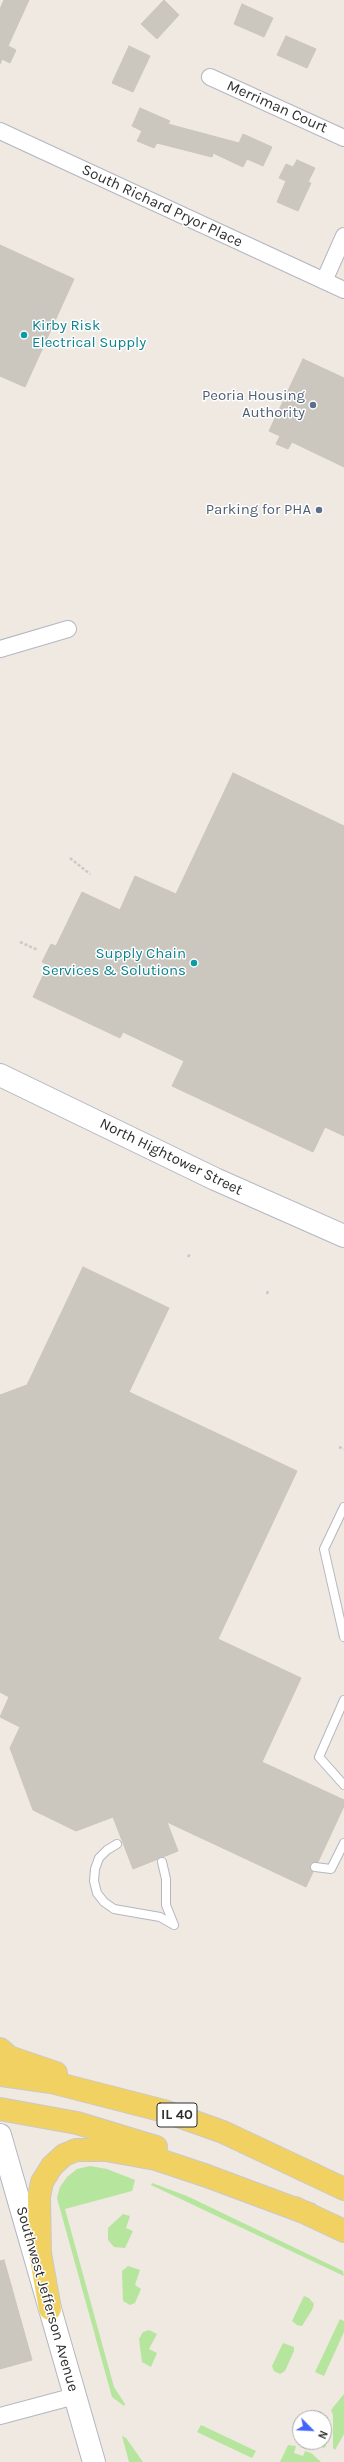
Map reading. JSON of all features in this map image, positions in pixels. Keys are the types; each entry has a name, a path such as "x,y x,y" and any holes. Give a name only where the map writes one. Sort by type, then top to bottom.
{"main road":[{"path":"0,2049 9,2057 163,2106 204,2121 267,2152"},
{"name":"IL 40","path":"0,2075 51,2082 164,2111 202,2124 344,2188"},
{"name":"IL 40","path":"0,2108 77,2123 148,2144 184,2158 344,2230"},
{"path":"50,2309 40,2253 39,2197 42,2182 52,2166 64,2155 76,2150 106,2150 151,2158 214,2178 309,2214"}],"street":[{"name":"Merriman Court","path":"210,77 344,138"},
{"name":"South Richard Pryor Place","path":"0,131 344,290"},
{"path":"324,281 344,236"},
{"path":"0,649 68,629"},
{"name":"North Hightower Street","path":"0,1075 215,1179 344,1236"},
{"name":"Southwest Jefferson Avenue","path":"0,2135 94,2462"},
{"path":"0,2416 75,2396"}],"lane":[{"path":"344,1507 324,1548 344,1637"},
{"path":"344,1700 319,1757 344,1785"},
{"path":"315,1867 331,1869 344,1843"},
{"path":"117,1844 107,1850 99,1858 95,1870 94,1881 97,1893 104,1902 114,1909 160,1917 174,1925 166,1905 166,1879 162,1862"}],"path":[{"path":"70,858 90,874"},
{"path":"20,942 38,950"},
{"path":"339,1447 344,1449"}],"green space":[{"path":"90,2166 107,2169 135,2180 132,2191 65,2209 114,2387 125,2404 124,2406 112,2397 57,2198 60,2187 67,2177 77,2169"},
{"path":"152,2183 187,2196 343,2271 344,2276 151,2185"},
{"path":"123,2214 130,2216 126,2228 133,2231 125,2248 114,2247 108,2240 108,2228"},
{"path":"128,2266 140,2270 135,2285 141,2289 135,2303 130,2305 123,2301 122,2271"},
{"path":"304,2296 309,2298 314,2304 302,2326 297,2325 292,2321"},
{"path":"340,2319 344,2321 344,2332 324,2376 315,2372"},
{"path":"149,2330 157,2334 149,2349 157,2353 151,2367 142,2362 139,2339 143,2332"},
{"path":"283,2343 294,2347 294,2351 285,2371 280,2374 274,2371 272,2366"},
{"path":"344,2394 344,2434 335,2450 333,2448 333,2415 331,2410"},
{"path":"201,2425 256,2451 252,2458 197,2432"},
{"path":"122,2436 126,2438 143,2462 129,2462"},
{"path":"288,2445 292,2446 292,2450 295,2450 294,2453 303,2456 305,2451 311,2453 321,2462 280,2462"}],"building":[{"path":"4,0 29,0 8,46 16,50 10,63 2,59 0,64 0,9"},
{"path":"164,0 179,15 157,39 141,24"},
{"path":"242,4 273,18 264,37 234,24"},
{"path":"286,36 316,49 307,68 277,55"},
{"path":"129,46 150,56 133,92 112,83"},
{"path":"140,108 170,121 168,124 239,143 243,134 272,147 263,166 247,159 243,167 213,153 212,157 157,143 154,148 137,141 142,131 132,126"},
{"path":"297,160 315,168 308,182 311,183 298,211 277,202 286,181 279,178 286,164 293,167"},
{"name":"Kirby Risk Electrical Supply","path":"0,245 74,279 25,387 0,376"},
{"name":"Peoria Housing Authority","path":"303,359 344,378 344,467 292,442 288,449 276,444 280,436 269,431"},
{"name":"Supply Chain Services & Solutions","path":"233,773 344,826 344,1136 325,1127 313,1152 172,1086 184,1061 123,1032 120,1038 33,997 48,965 42,962 51,944 56,946 82,892 120,910 135,876 176,894"},
{"path":"83,1267 169,1308 129,1392 297,1471 218,1639 301,1678 262,1762 344,1800 344,1806 318,1862 310,1864 310,1869 313,1872 306,1887 167,1822 178,1851 133,1869 113,1817 76,1831 33,1810 10,1748 20,1727 0,1717 9,1697 0,1692 0,1395 27,1385"},
{"path":"4,2260 32,2360 0,2369 0,2261"}],"place":[{"name":"Kirby Risk Electrical Supply","path":"24,335"},
{"name":"Peoria Housing Authority","path":"313,405"},
{"name":"Parking for PHA","path":"319,510"},
{"name":"Supply Chain Services & Solutions","path":"194,963"}]}
